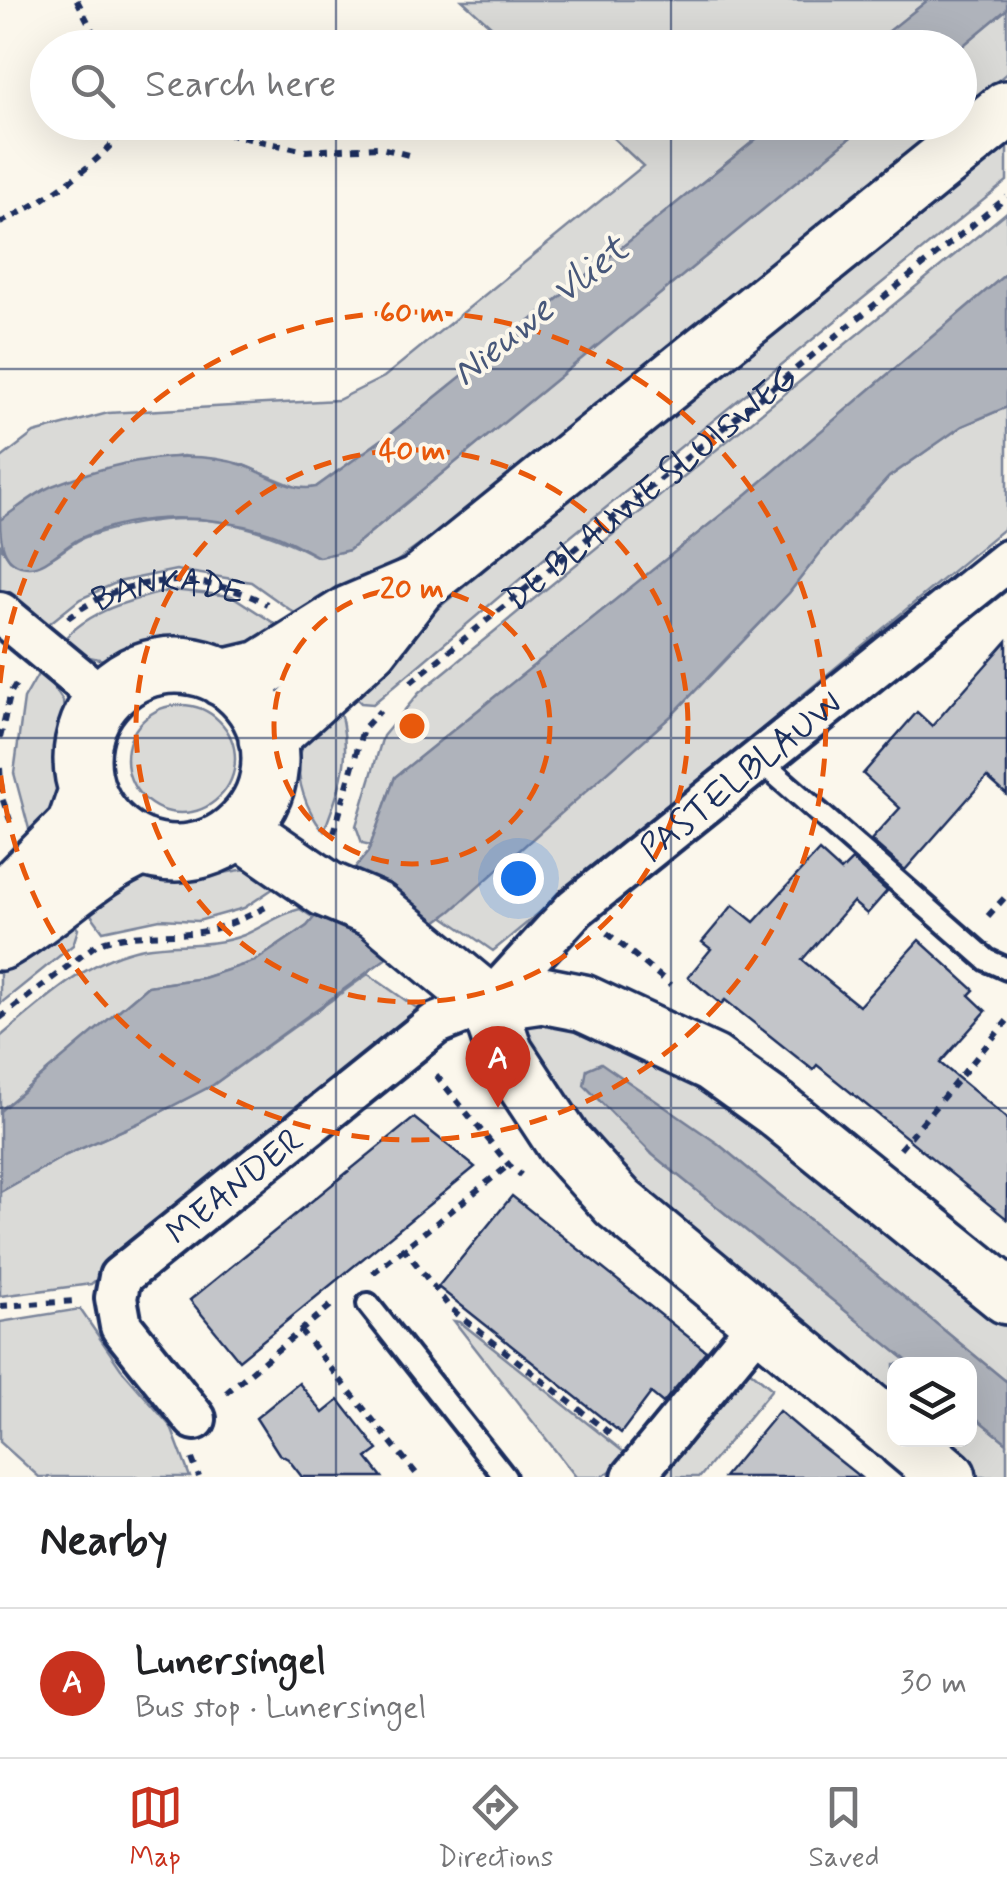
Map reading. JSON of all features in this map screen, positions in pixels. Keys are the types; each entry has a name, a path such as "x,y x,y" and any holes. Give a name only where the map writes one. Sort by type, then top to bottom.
{"main road":[{"name":"DE BLAUWE SLUISWEG","path":"977,133 1007,109"},
{"name":"DE BLAUWE SLUISWEG","path":"223,678 371,646 418,585 969,140"},
{"name":"DE BLAUWE SLUISWEG","path":"268,739 325,658"},
{"path":"160,666 192,667 223,678 247,698 268,739 269,770 250,814 226,839 194,852 160,852 114,831 87,791 82,759 87,727 104,698 128,678 160,666"},
{"path":"0,902 75,826 87,791"},
{"path":"250,814 326,869 469,988 505,1053 564,1143 618,1203 887,1426"},
{"path":"0,942 31,925 60,897 111,860 142,847"},
{"path":"469,988 583,1003 712,1063 776,1109 1007,1296"},
{"path":"912,1447 948,1477"}],"street":[{"name":"PASTELBLAUW","path":"469,988 575,908 1007,561"},
{"name":"BANKADE","path":"0,613 104,698"},
{"name":"MEANDER","path":"116,1298 120,1277 434,1024 469,988"},
{"path":"116,1298 121,1326 194,1419"},
{"path":"639,1469 762,1320"}],"lane":[{"path":"759,760 987,960 1007,968"},
{"path":"368,1304 505,1477"}],"path":[{"path":"77,0 92,30"},
{"path":"0,223 65,185 116,140"},
{"path":"253,140 306,150 377,148 412,156"},
{"name":"DE BLAUWE SLUISWEG","path":"405,687 1007,196"},
{"name":"BANKADE","path":"0,738 11,692 39,645 71,614 109,593 152,581 196,580 239,590 279,610 325,658 364,729"},
{"path":"0,1018 96,944 138,935 196,933 242,919 282,899 326,869 364,729 390,700"},
{"path":"890,1161 1007,1021"},
{"path":"403,1247 450,1308 639,1469"},
{"path":"0,1306 116,1298"},
{"path":"300,1330 419,1477"}],"shaded area":[{"path":"462,0 928,0 891,30 495,30"},
{"path":"928,0 1007,0 1007,9 977,34 977,30 890,30"},
{"path":"1007,9 1007,73 977,98 977,34"},
{"path":"615,140 755,140 391,433 316,487 303,490 240,464 183,456 123,464 0,520 0,459 34,433 108,413 338,400 384,377 643,166"},
{"path":"755,140 847,140 349,550 319,557 283,538 247,527 175,518 103,529 35,566 13,562 2,543 0,520 52,486 98,470 146,460 196,457 243,465 288,485 316,487 391,433"},
{"path":"847,140 926,140 507,482 310,624 251,582 176,570 118,582 80,599 45,627 0,602 0,545 10,560 38,564 88,536 149,521 206,520 233,524 318,557 349,550"},
{"path":"1007,140 1007,181 559,546 373,704 361,703 356,698 351,681 788,316"},
{"path":"1007,212 1007,273 747,494 395,777 371,845 362,843 356,826 383,736 419,693"},
{"path":"1007,273 1007,407 962,426 889,477 827,544 789,593 671,716 451,911 213,1085 66,1155 0,1192 0,1111 148,986 203,978 255,961 307,926 368,852 395,777 747,494"},
{"path":"1007,407 1007,526 493,951 443,916 671,716 789,593 827,544 889,477 962,426"},
{"path":"171,590 232,596 294,636 247,651 185,641 140,647 104,660 55,650 92,617"},
{"path":"41,669 63,701 66,741 61,805 33,844 14,773 24,699"},
{"path":"335,695 344,732 344,764 324,831 312,815 301,786 300,758 309,734"},
{"path":"181,705 202,709 219,721 231,738 235,759 231,780 219,797 202,809 181,813 160,809 143,797 131,780 127,759 131,738 143,721 160,709"},
{"path":"246,869 286,880 244,908 198,921 160,919 103,931 84,905 148,875 201,877"},
{"path":"300,909 314,918 256,961 203,978 148,986 0,1111 0,1037 67,983 123,954 156,946 232,939"},
{"path":"67,915 78,929 73,945 0,1004 0,964"},
{"path":"368,974 421,1011 91,1284 0,1296 0,1192 66,1155 213,1085"},
{"path":"543,1011 694,1072 1007,1322 1007,1382 717,1143 653,1155 902,1357 887,1357 887,1410 633,1201 519,1034 529,1020"},
{"path":"601,1063 717,1143 977,1357 902,1357 653,1155 584,1085 587,1069"},
{"path":"80,1309 121,1369 171,1427 190,1477 39,1477 0,1442 0,1322"},
{"path":"454,1321 630,1457 602,1477 576,1477"},
{"path":"977,1357 1007,1382 1007,1443 977,1419"},
{"path":"748,1369 772,1389 700,1477 663,1477"},
{"path":"977,1419 1007,1443 1007,1477 967,1477 931,1447 977,1447"}],"building":[{"path":"1007,641 1007,795 987,777 905,870 871,840 900,808 863,774 917,712 932,726"},
{"path":"819,851 841,871 852,860 887,891 867,914 853,902 802,960 859,1006 919,940 974,990 969,995 986,1011 940,1063 1007,1118 1007,1219 817,1065 813,1070 725,1000 721,1004 688,977 711,949 702,942 733,905 754,922"},
{"path":"414,1118 475,1167 239,1360 190,1300"},
{"path":"512,1196 706,1351 663,1403 651,1393 621,1433 438,1287"},
{"path":"299,1383 323,1413 339,1400 378,1450 367,1458 382,1477 302,1477 279,1454 256,1418"},
{"path":"779,1411 811,1438 860,1477 724,1477"}],"place":[{"name":"Lunersingel","path":"498,1108"}],"water label":[{"name":"Nieuwe Vliet","path":"539,310"}]}
